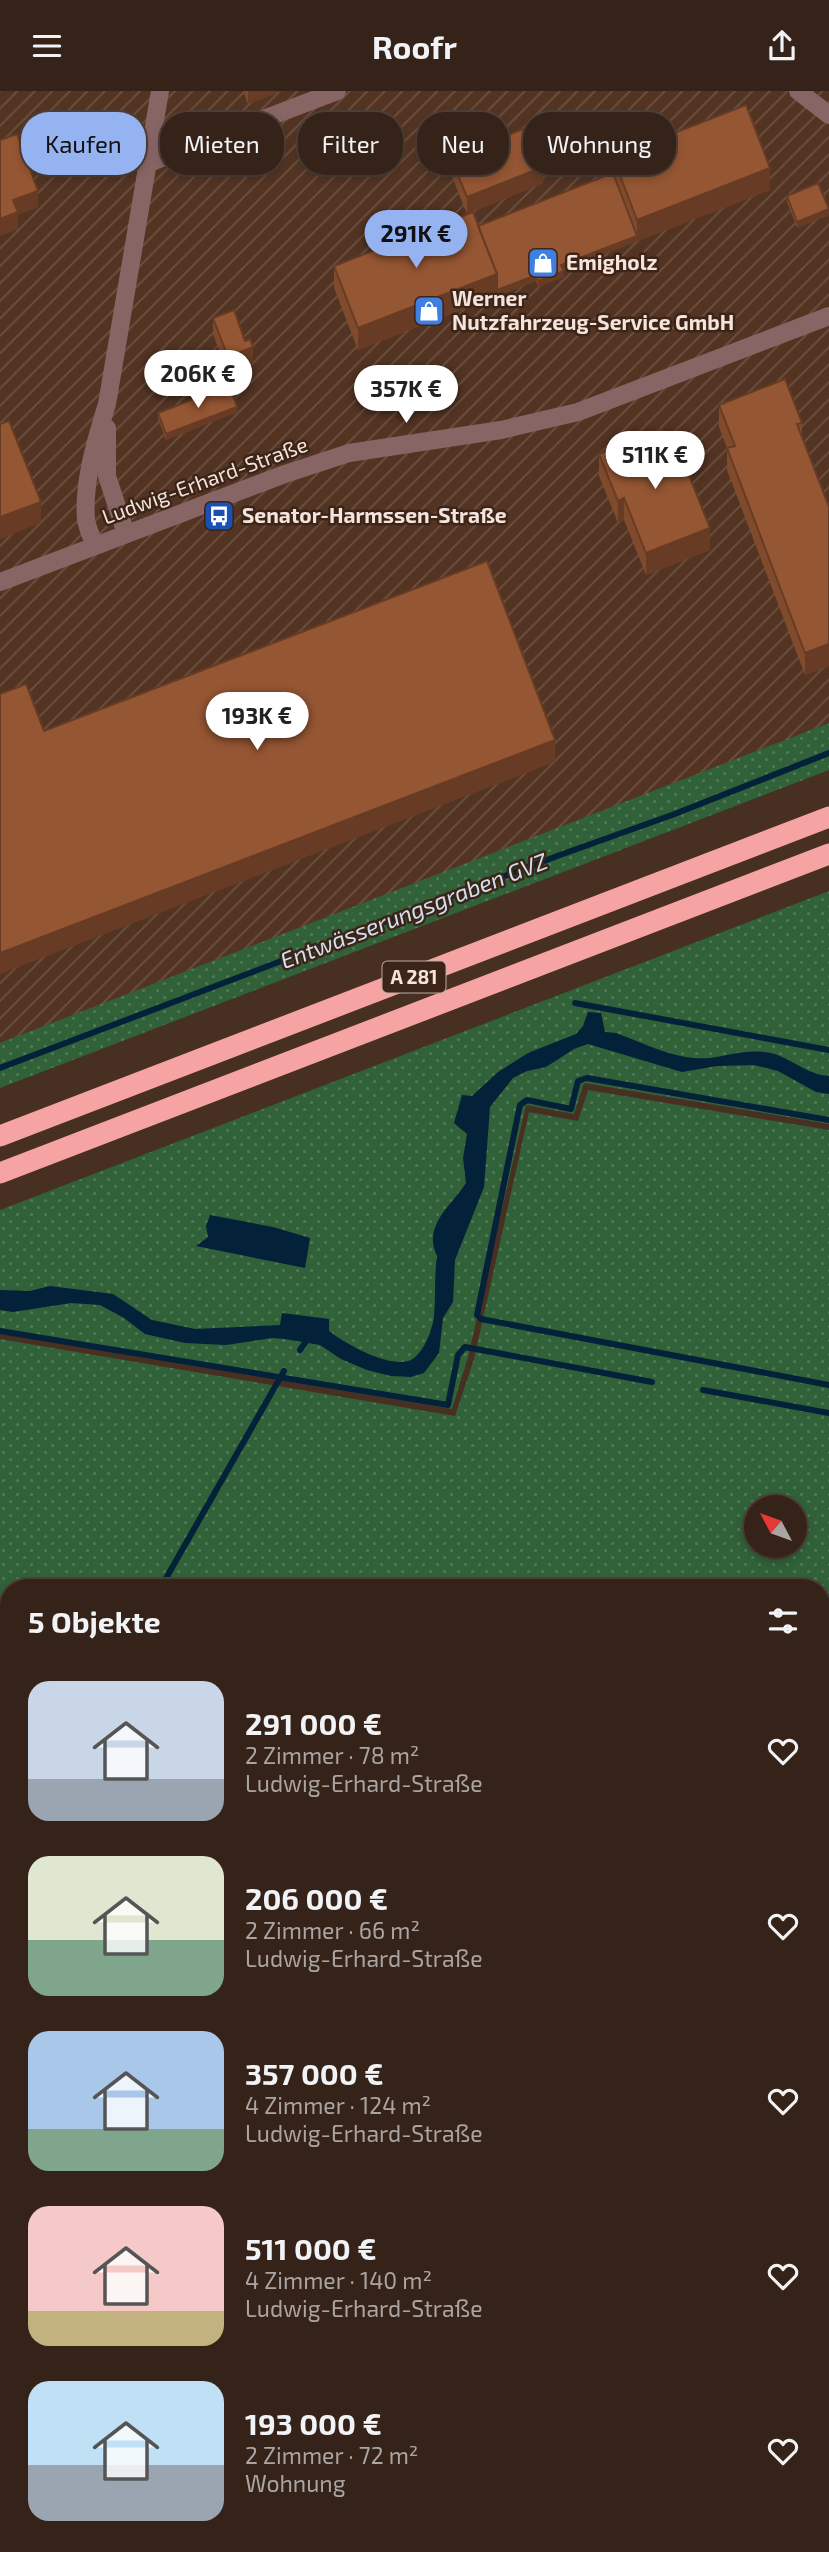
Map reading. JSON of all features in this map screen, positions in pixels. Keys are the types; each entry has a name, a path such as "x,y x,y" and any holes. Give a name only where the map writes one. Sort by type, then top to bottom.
{"highway":[{"name":"A 281","path":"0,1136 829,817"},
{"name":"A 281","path":"0,1173 829,854"}],"street":[{"path":"146,164 160,91"},
{"path":"146,164 337,91"},
{"path":"799,91 829,115"},
{"path":"95,546 86,523 86,500 97,437 107,404 144,175"},
{"name":"Ludwig-Erhard-Straße","path":"0,582 285,474 349,453 501,430 578,412 829,316"},
{"path":"107,404 107,476 126,534"}],"shaded area":[{"path":"0,91 829,91 829,724 0,1044"}],"green space":[{"path":"829,723 829,770 0,1088 0,1043"},
{"path":"829,891 829,1124 584,1083 574,1114 526,1105 468,1357 452,1409 0,1333 0,1210"},
{"path":"588,1090 829,1130 829,1579 0,1579 0,1339 455,1416 474,1359 529,1112 578,1121"}],"water":[{"path":"588,1012 601,1013 605,1032 616,1033 650,1047 686,1057 710,1058 750,1052 781,1056 812,1072 829,1076 829,1094 816,1092 778,1071 754,1065 717,1066 682,1072 588,1044 574,1049 546,1067 527,1071 513,1078 490,1107 484,1187 455,1260 453,1302 443,1318 439,1353 424,1373 411,1377 391,1376 367,1370 341,1359 320,1345 285,1339 272,1338 226,1345 185,1343 145,1334 100,1305 71,1303 13,1312 0,1310 0,1290 30,1291 50,1286 113,1294 152,1320 195,1329 280,1325 282,1313 329,1319 329,1331 378,1358 399,1362 413,1359 426,1342 433,1322 437,1256 433,1235 441,1217 466,1183 463,1158 467,1134 454,1123 462,1095 472,1096 498,1072 528,1053 576,1034 583,1026"},
{"path":"210,1215 273,1227 310,1238 305,1268 196,1246 208,1237 206,1226"}],"building":[{"path":"746,105 770,168 637,220 620,175 676,175 676,132"},
{"path":"523,129 523,175 467,197 458,175 509,175 509,135"},
{"path":"17,134 21,145 21,175 32,175 38,191 13,200 18,212 0,219 0,140"},
{"path":"614,175 637,236 561,265 564,271 538,281 536,275 497,290 497,274 478,226"},
{"path":"818,183 829,209 797,222 787,196"},
{"path":"473,212 497,274 358,328 334,266"},
{"path":"234,310 245,341 250,339 253,347 228,357 213,318"},
{"path":"785,379 802,423 797,424 829,507 829,644 805,653 727,448 735,446 719,405"},
{"path":"229,385 237,407 166,434 158,413"},
{"path":"9,421 41,502 0,517 0,424"},
{"path":"662,429 680,476 688,473 710,528 646,553 624,498 618,501 599,454"},
{"path":"487,561 555,740 0,953 0,694 26,684 44,731"}],"waterway":[{"name":"Entwässerungsgraben GVZ","path":"0,1068 672,815 829,753"},
{"path":"575,1003 829,1050"},
{"path":"829,1120 587,1078 578,1081 571,1109 527,1100 520,1105 477,1315 481,1319 829,1385"},
{"path":"0,1331 448,1405 458,1355 465,1347 652,1382"},
{"path":"300,1350 309,1337"},
{"path":"166,1579 284,1371"},
{"path":"703,1390 829,1413"}],"place":[{"name":"Emigholz","path":"543,263"},
{"name":"Werner Nutzfahrzeug-Service GmbH","path":"429,311"},
{"name":"Senator-Harmssen-Straße","path":"219,516"}]}
